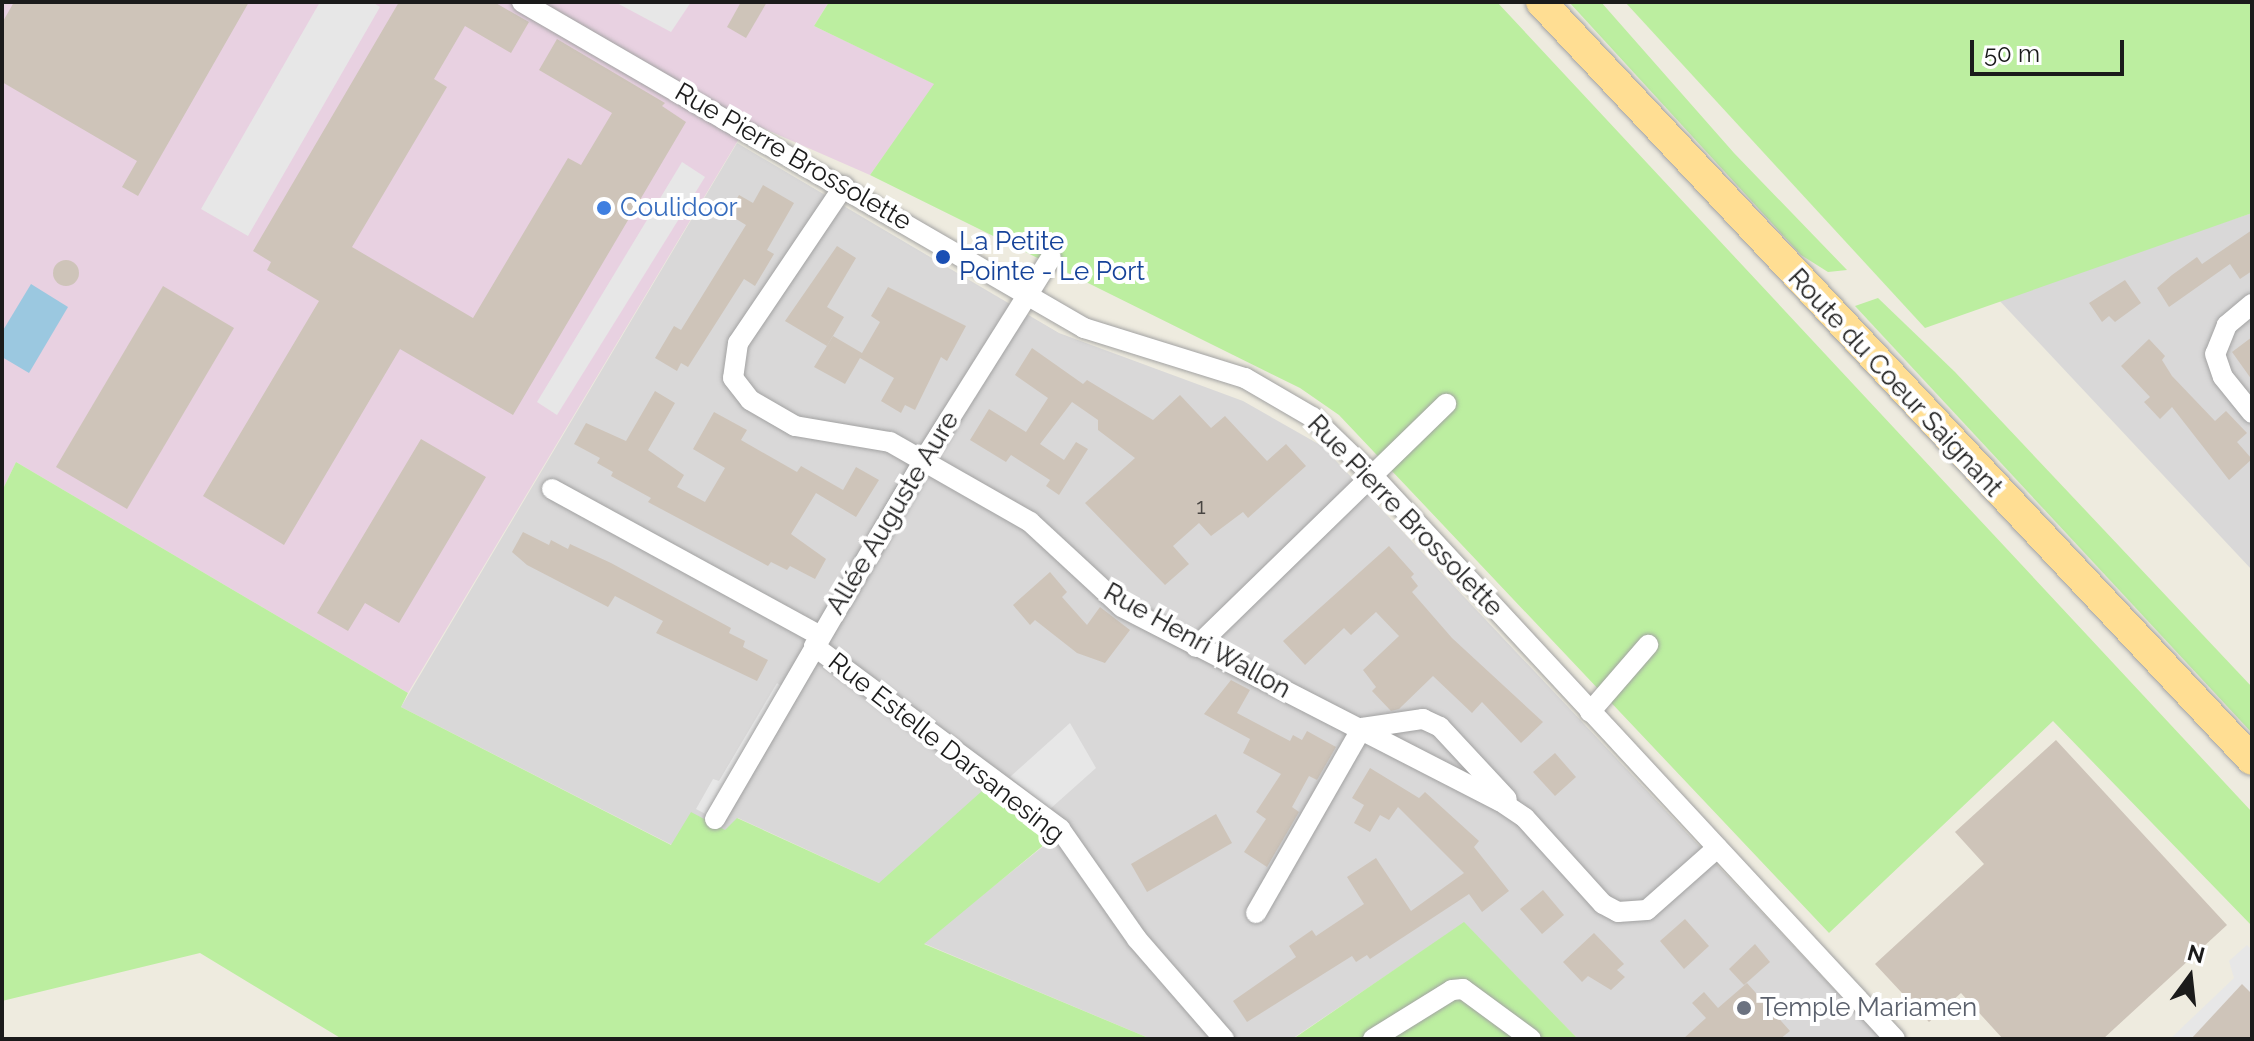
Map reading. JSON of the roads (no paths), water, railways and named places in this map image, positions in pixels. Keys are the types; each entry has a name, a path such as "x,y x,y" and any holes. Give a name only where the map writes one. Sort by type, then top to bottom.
{"main road":[{"name":"Route du Coeur Saignant","path":"1541,2 2252,760"}],"street":[{"name":"Rue Pierre Brossolette","path":"522,2 844,186 1084,328 1187,357 1286,399 1372,475 1895,1039"},
{"name":"Rue Henri Wallon","path":"844,186 738,343 733,378 750,400 795,426 874,435 1030,522 1105,596 1196,647 1362,728 1525,818 1603,904 1618,912 1647,910 1717,848"},
{"name":"Allée Auguste Aure","path":"552,489 817,641 923,461 1051,258"},
{"path":"2252,304 2227,325 2215,354 2223,377 2252,413"},
{"path":"1196,647 1446,404"},
{"path":"715,819 817,641"},
{"name":"Rue Estelle Darsanesing","path":"817,641 1060,829 1137,939 1224,1039"},
{"path":"1590,712 1648,645"},
{"path":"1256,913 1362,728 1404,719 1440,727 1525,818"},
{"path":"1373,1039 1452,990 1463,989 1531,1039"}],"water":[{"path":"31,284 68,307 29,373 2,357 2,332"}],"place":[{"name":"Coulidoor","path":"604,208"},
{"name":"La Petite Pointe - Le Port","path":"943,257"},
{"name":"Temple Mariamen","path":"1744,1008"}]}
